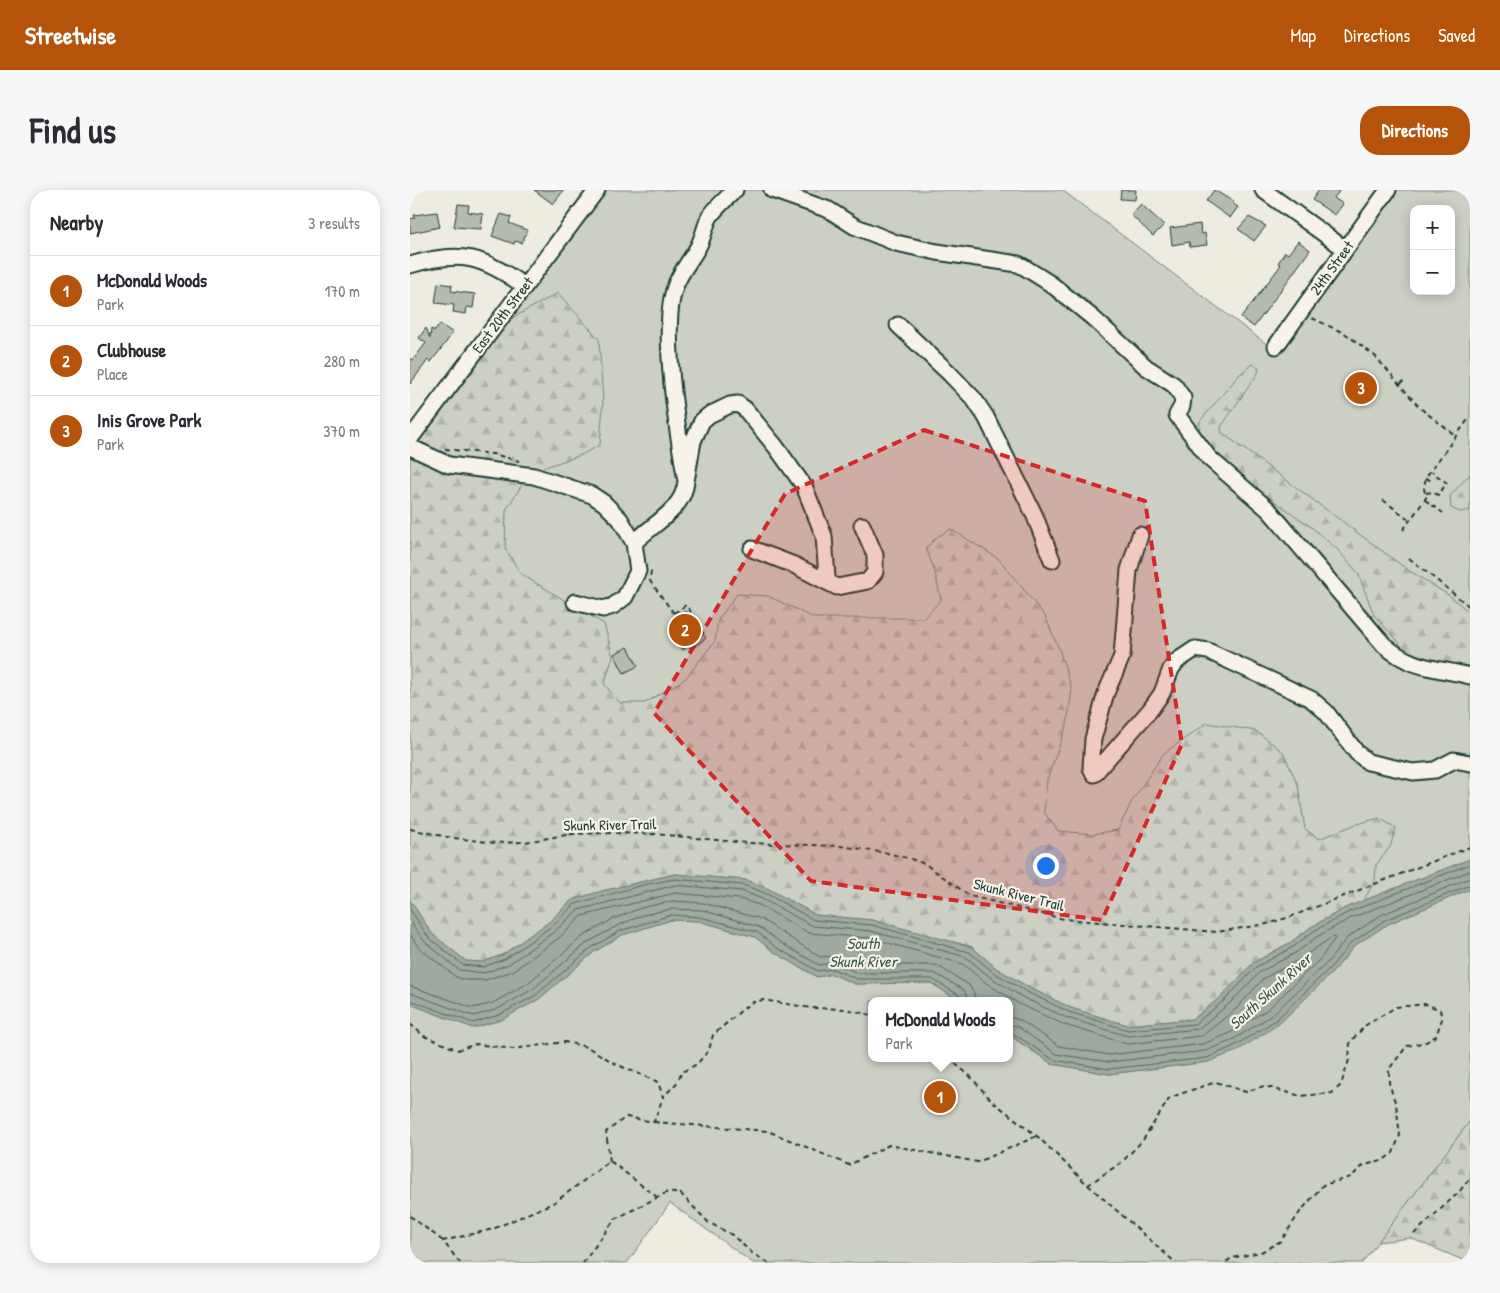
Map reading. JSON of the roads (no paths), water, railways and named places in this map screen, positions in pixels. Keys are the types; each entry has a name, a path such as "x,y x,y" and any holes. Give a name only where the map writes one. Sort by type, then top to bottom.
{"street":[{"name":"East 20th Street","path":"410,439 597,190"},
{"path":"634,543 673,509 686,490 676,421 670,343 673,295 675,285 702,238 711,216 735,190"},
{"path":"772,190 830,210 854,226 896,243 938,252 1018,264 1051,284 1099,323 1146,367 1180,391 1183,398 1182,406 1177,415 1210,458 1269,510 1384,644 1402,659 1412,663 1470,676"},
{"path":"1263,190 1345,249"},
{"name":"24th Street","path":"1276,346 1388,190"},
{"path":"410,265 448,256 477,259 505,272 524,286"},
{"path":"898,324 955,379 986,417 1034,514 1052,560"},
{"path":"686,481 693,441 702,422 709,415 730,405 738,404 746,409 776,446 804,486 821,523 829,583"},
{"path":"410,447 449,465 534,476 592,495 604,503 620,519 634,543 638,571 625,597 614,606 603,609 575,602"},
{"path":"752,549 794,565 837,587 868,581 873,576 876,561 862,525"},
{"path":"1140,535 1129,570 1122,656 1106,693 1093,738 1091,768 1094,774 1150,710 1162,693 1171,669 1177,662 1195,649 1208,651 1311,699 1326,712 1357,753 1376,765 1424,772 1435,770 1454,760 1470,763"}],"water":[{"name":"South Skunk River","path":"1470,859 1470,889 1388,924 1354,946 1335,970 1279,1024 1237,1051 1208,1062 1109,1074 1052,1064 1013,1038 1013,997 953,997 931,983 855,984 832,974 817,977 774,952 755,937 699,921 671,920 622,935 594,952 539,999 501,1020 473,1028 410,1004 410,900 432,934 466,961 483,962 502,955 549,922 572,900 675,874 745,880 767,888 816,915 872,920 972,947 996,968 1030,988 1071,1008 1127,1025 1193,1019 1222,996 1253,963 1347,907"}],"place":[{"name":"Inis Grove Park","path":"1361,388"},
{"name":"Clubhouse","path":"685,630"},
{"name":"McDonald Woods","path":"940,1097"}]}
